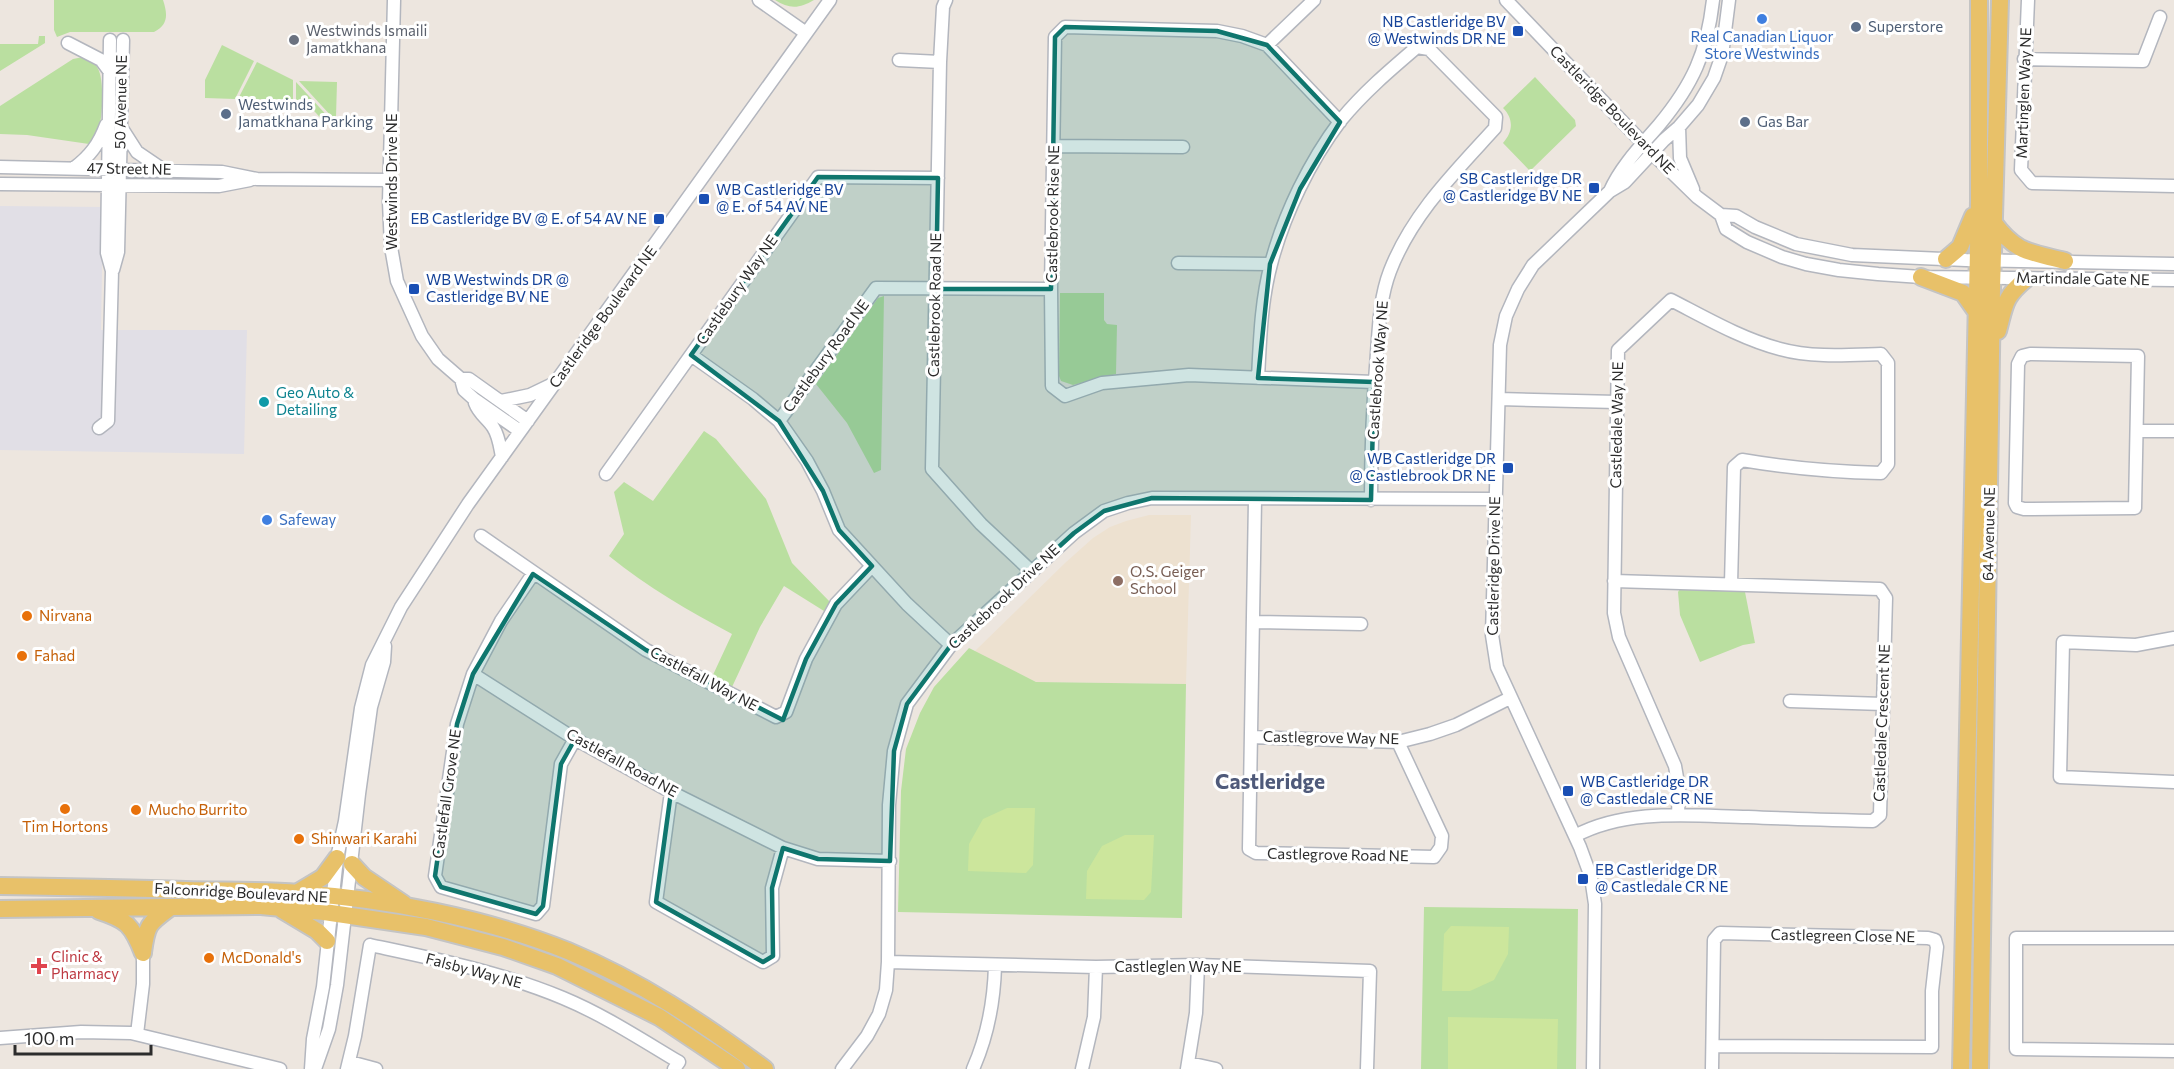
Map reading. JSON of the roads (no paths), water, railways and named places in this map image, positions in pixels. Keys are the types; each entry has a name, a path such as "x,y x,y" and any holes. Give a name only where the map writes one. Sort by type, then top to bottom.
{"main road":[{"name":"64 Avenue NE","path":"1979,0 1979,201 1992,352 1980,1069"},
{"name":"64 Avenue NE","path":"1985,260 1994,223 2000,0"},
{"path":"1946,259 1965,238 1979,201"},
{"path":"1994,223 2012,244 2024,250 2065,261"},
{"path":"1922,277 1964,293 1975,310"},
{"name":"64 Avenue NE","path":"1961,1069 1975,310 1985,278"},
{"path":"1992,352 2005,304 2011,292 2026,279"},
{"path":"298,892 344,861 408,906"},
{"name":"Falconridge Boulevard NE","path":"0,886 298,892 338,906 503,947 557,966 659,1017 738,1069"},
{"path":"0,901 95,898 116,887"},
{"name":"Falconridge Boulevard NE","path":"0,909 408,906 510,932 567,951 615,973 668,1002 712,1029 765,1069"},
{"path":"85,907 112,915 130,926 143,953"},
{"path":"143,953 146,929 152,921 171,907"},
{"path":"276,907 318,931 327,941"}],"street":[{"name":"Westwinds Drive NE","path":"394,0 390,180 391,247 397,280 422,336 438,359 461,379 464,390 474,399 520,431"},
{"path":"759,0 806,33"},
{"name":"Castleridge Boulevard NE","path":"338,906 344,861 359,794 371,707 384,662 386,639 401,607 520,431 830,0"},
{"name":"Castlebrook Road NE","path":"946,0 940,62 932,469 981,525 1031,571"},
{"path":"1268,45 1314,0"},
{"name":"Castleridge Boulevard NE","path":"1506,0 1643,143 1697,197 1720,215 1726,229 1747,242 1782,257 1839,270 1922,277 1985,278"},
{"path":"1643,143 1671,111 1691,79 1710,30 1713,0"},
{"path":"1653,153 1698,105 1714,78 1722,56 1729,0"},
{"name":"Martinglen Way NE","path":"2028,0 2021,170 2032,183 2174,186"},
{"path":"2024,58 2143,61 2160,17"},
{"name":"Castlebrook Rise NE","path":"1340,122 1268,45 1242,36 1217,31 1065,27 1055,37 1051,289 1052,386 1065,396 1102,383 1189,375 1374,382"},
{"name":"50 Avenue NE","path":"99,428 108,421 112,271 118,252 110,113 110,72 117,40 121,126 114,169"},
{"path":"68,43 101,60 110,72"},
{"name":"Castlebrook Way NE","path":"1258,378 1262,321 1270,264 1300,189 1319,153 1340,122 1381,78 1417,47 1429,49 1496,117 1495,128 1432,196 1412,228 1390,271 1381,306 1374,382 1371,500"},
{"path":"899,60 940,62"},
{"path":"74,168 94,150 101,139 110,113"},
{"path":"121,126 137,152 144,159 164,170"},
{"path":"1679,127 1680,158 1697,197"},
{"name":"Castleridge Drive NE","path":"1610,191 1617,176 1643,143"},
{"path":"1055,146 1183,147"},
{"name":"Castleridge Drive NE","path":"1593,1069 1595,904 1591,877 1575,836 1497,667 1492,635 1500,345 1506,316 1533,265 1610,191 1626,182 1653,153"},
{"name":"47 Street NE","path":"0,167 222,172 257,179"},
{"name":"Castlebury Way NE","path":"938,178 818,177 691,355 753,399 779,421 807,460 839,530 907,604 951,645"},
{"name":"47 Street NE","path":"0,184 219,186 257,179 390,180"},
{"name":"Castleridge Boulevard NE","path":"1720,215 1736,216 1755,227 1796,244 1822,250 1864,256 1985,260"},
{"name":"Martindale Gate NE","path":"1985,260 2174,264"},
{"path":"1178,263 1270,264"},
{"name":"Martindale Gate NE","path":"1985,278 2174,280"},
{"name":"Castlebury Road NE","path":"779,421 876,288 1051,289"},
{"name":"Castledale Way NE","path":"1678,814 1679,789 1675,766 1619,637 1614,612 1618,350 1671,300 1724,328 1781,349 1845,355 1881,354 1888,363 1888,465 1881,473 1823,471 1742,460 1734,467 1731,584"},
{"path":"2042,354 2138,356 2137,431 2135,508 2024,509 2015,503 2018,364 2022,356 2042,354"},
{"path":"606,474 691,355"},
{"name":"Westwinds Drive NE","path":"461,379 469,379 528,421"},
{"path":"501,401 530,395 556,383"},
{"path":"474,399 478,410 497,435 502,457"},
{"path":"1499,399 1617,402"},
{"path":"2137,431 2174,431"},
{"name":"Castlebrook Drive NE","path":"842,1069 867,1036 879,1014 886,990 890,861 889,805 894,751 907,704 951,645 1074,533 1104,511 1152,498 1495,499"},
{"name":"Castlegrove Road NE","path":"1255,500 1249,849 1256,853 1434,857 1441,847 1442,836 1398,742"},
{"name":"Castlefall Way NE","path":"481,536 646,650 776,717 786,712 806,659 836,604 872,566"},
{"path":"473,674 501,621 533,574"},
{"name":"Castledale Crescent NE","path":"1575,836 1613,823 1678,814 1873,821 1880,815 1887,598 1880,589 1614,581"},
{"path":"1253,622 1361,624"},
{"path":"2174,638 2136,645 2063,642 2060,777 2174,782"},
{"name":"Castlefall Road NE","path":"473,674 575,739 671,792 783,848 818,859 890,861"},
{"name":"Castlefall Grove NE","path":"473,674 457,724 435,876 441,886 536,914 543,906 561,764 575,739"},
{"name":"Castlegrove Way NE","path":"1251,737 1398,742 1456,725 1510,698"},
{"path":"1790,701 1883,704"},
{"path":"671,792 656,902 763,962 773,956 772,888 783,848"},
{"path":"311,1069 327,941 338,906"},
{"path":"315,1069 328,1029 337,985 338,906"},
{"name":"Castlegreen Close NE","path":"1712,1069 1714,940 1720,933 1935,940 1937,947 1932,991 1932,1047 1713,1046"},
{"path":"2174,938 2016,938 2015,1005 2016,1049 2174,1051"},
{"name":"Falsby Way NE","path":"348,1065 370,945 489,971 564,998 679,1062 674,1069"},
{"path":"137,1034 143,984 143,953"},
{"name":"Castleglen Way NE","path":"888,962 1096,967 1198,965 1370,971 1367,1069"},
{"path":"1198,965 1196,1013 1188,1066 1216,1069"},
{"path":"973,1069 984,1045 994,1001 995,966"},
{"path":"1082,1069 1094,1017 1096,967"},
{"path":"0,1038 81,1032 137,1034 280,1069"},
{"path":"348,1065 376,1069"}],"place":[{"name":"Real Canadian Liquor Store Westwinds","path":"1762,19"},
{"name":"Superstore","path":"1856,27"},
{"name":"NB Castleridge BV @ Westwinds DR NE","path":"1518,31"},
{"name":"Westwinds Ismaili Jamatkhana","path":"294,40"},
{"name":"Westwinds Jamatkhana Parking","path":"226,114"},
{"name":"Gas Bar","path":"1745,122"},
{"name":"SB Castleridge DR @ Castleridge BV NE","path":"1594,188"},
{"name":"WB Castleridge BV @ E. of 54 AV NE","path":"704,199"},
{"name":"EB Castleridge BV @ E. of 54 AV NE","path":"659,219"},
{"name":"WB Westwinds DR @ Castleridge BV NE","path":"414,289"},
{"name":"Geo Auto & Detailing","path":"264,402"},
{"name":"WB Castleridge DR @ Castlebrook DR NE","path":"1508,468"},
{"name":"Safeway","path":"267,520"},
{"name":"O.S. Geiger School","path":"1118,581"},
{"name":"Nirvana","path":"27,616"},
{"name":"Fahad","path":"22,656"},
{"name":"WB Castleridge DR @ Castledale CR NE","path":"1568,791"},
{"name":"Tim Hortons","path":"65,809"},
{"name":"Mucho Burrito","path":"136,810"},
{"name":"Shinwari Karahi","path":"299,839"},
{"name":"EB Castleridge DR @ Castledale CR NE","path":"1583,879"},
{"name":"McDonald's","path":"209,958"},
{"name":"Clinic & Pharmacy","path":"39,966"}],"district":[{"name":"Castleridge","path":"1270,782"}]}
